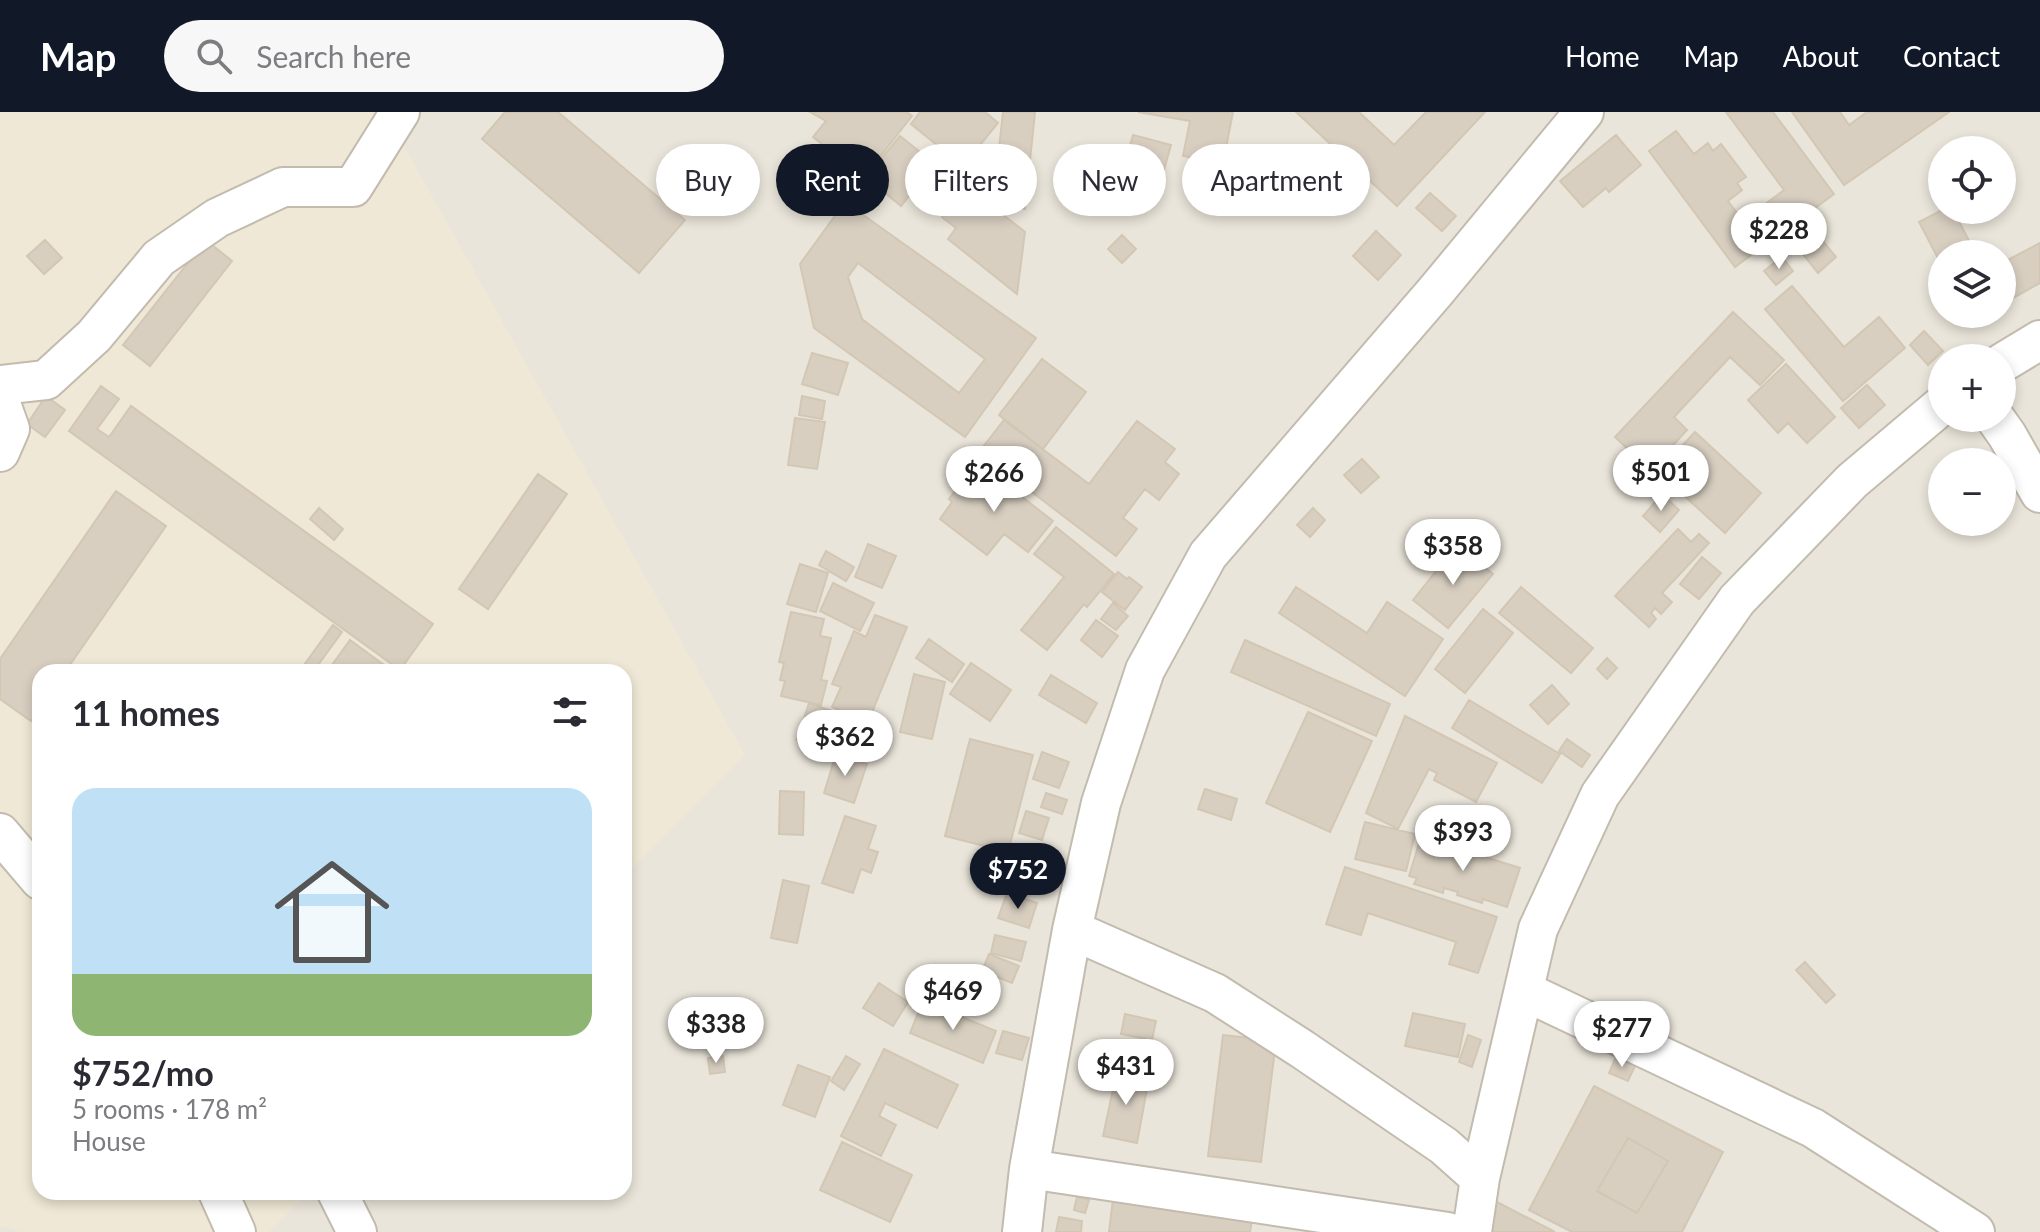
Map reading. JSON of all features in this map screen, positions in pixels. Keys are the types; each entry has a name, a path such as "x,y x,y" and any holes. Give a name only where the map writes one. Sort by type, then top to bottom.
{"street":[{"path":"0,385 46,380 94,336 159,258 217,218 283,187 353,187 400,112"},
{"path":"1022,1232 1029,1169 1072,930 1101,803 1145,670 1208,555 1435,292 1584,112"},
{"path":"2016,355 2040,340"},
{"path":"0,401 10,429 0,452"},
{"path":"1472,1232 1480,1178 1538,929 1600,795 1737,600 1852,481 1928,417"},
{"path":"2005,432 2040,493"},
{"path":"0,833 32,871"},
{"path":"1072,930 1215,993 1444,1146 1480,1178"},
{"path":"1524,991 1813,1128 1975,1232"},
{"path":"1029,1169 1448,1232"},
{"path":"222,1200 236,1232"},
{"path":"341,1200 357,1232"}],"shaded area":[{"path":"0,112 2040,112 2040,1232 0,1232"},
{"path":"0,112 385,112 745,755 632,868 632,664 32,664 32,1200 301,1200 269,1232 22,1232 0,1226"}],"building":[{"path":"505,112 558,112 656,195 656,216 680,216 685,220 639,273 482,139"},
{"path":"810,112 907,112 912,116 889,145 822,144 813,137 826,121"},
{"path":"920,112 985,112 998,123 981,144 936,144 911,124"},
{"path":"1003,112 1035,112 1032,144 1000,144"},
{"path":"1138,112 1233,112 1227,144 1185,144 1190,121"},
{"path":"1296,112 1359,112 1394,145 1426,112 1485,112 1397,206 1370,181 1370,144 1330,144"},
{"path":"1726,112 1773,112 1834,194 1735,267 1649,151 1676,131 1694,154 1708,143 1713,151 1721,144 1746,177 1737,183 1742,190 1728,201 1743,221 1784,190"},
{"path":"1792,112 1840,112 1849,125 1867,112 1949,112 1844,185"},
{"path":"1133,135 1171,145 1166,163 1166,144 1130,144"},
{"path":"1616,135 1641,165 1609,192 1606,188 1583,207 1560,181"},
{"path":"900,136 910,144 905,144 905,201 901,206 889,196 889,149"},
{"path":"1430,193 1456,216 1442,231 1416,208"},
{"path":"835,216 865,216 1036,338 965,437 814,328 800,264","holes":["858,263 985,359 959,393 862,319 848,277"]},
{"path":"1005,216 1025,232 1017,294 948,239 956,228 942,217"},
{"path":"1928,217 1928,224 1960,224 1969,240 1928,240 1919,222"},
{"path":"1812,228 1836,257 1818,273 1794,243"},
{"path":"1376,231 1401,255 1378,280 1353,256"},
{"path":"1122,235 1136,249 1122,263 1108,249"},
{"path":"45,240 62,258 44,274 27,256"},
{"path":"206,240 232,261 150,366 123,345"},
{"path":"2040,243 2040,283 2016,296 2016,256"},
{"path":"1782,257 1793,271 1776,285 1764,271"},
{"path":"1792,286 1844,347 1879,317 1905,348 1843,401 1765,309"},
{"path":"1733,312 1784,360 1760,385 1730,357 1674,417 1687,430 1650,470 1615,437"},
{"path":"1924,331 1936,344 1928,344 1928,365 1910,345"},
{"path":"812,353 848,363 838,395 802,384"},
{"path":"1042,359 1086,392 1043,449 999,415"},
{"path":"1786,364 1835,417 1807,443 1788,423 1778,433 1748,400"},
{"path":"1867,385 1885,405 1859,428 1841,408"},
{"path":"101,386 119,399 97,429 109,437 131,406 433,624 404,664 392,664 69,431"},
{"path":"46,396 65,410 45,437 27,424"},
{"path":"802,396 825,401 822,419 799,415"},
{"path":"795,418 825,422 817,469 788,465"},
{"path":"1004,420 1089,484 1137,421 1175,449 1165,462 1179,474 1159,500 1145,489 1123,518 1137,529 1116,556 979,452"},
{"path":"1695,432 1761,493 1725,533 1658,472"},
{"path":"1362,459 1379,477 1361,493 1344,475"},
{"path":"981,465 1053,521 1028,552 1004,534 987,555 940,519 952,502 949,499 965,478 968,481"},
{"path":"538,474 567,494 488,609 459,589"},
{"path":"116,491 166,526 71,664 32,664 31,721 0,699 0,659"},
{"path":"1662,494 1679,510 1660,532 1643,516"},
{"path":"319,508 343,529 334,540 310,519"},
{"path":"1313,508 1325,520 1310,537 1297,525"},
{"path":"1056,527 1114,574 1087,607 1084,604 1047,650 1021,630 1064,577 1034,554"},
{"path":"1678,529 1691,542 1699,534 1709,543 1662,593 1672,602 1661,614 1655,608 1651,613 1656,619 1649,627 1615,596"},
{"path":"868,544 896,556 882,588 855,577"},
{"path":"1457,545 1493,574 1448,628 1413,600"},
{"path":"826,551 854,567 846,581 819,565"},
{"path":"1702,557 1721,573 1699,599 1680,584"},
{"path":"800,564 828,573 816,612 787,604"},
{"path":"1118,572 1142,587 1125,610 1102,592"},
{"path":"833,583 874,603 860,631 820,611"},
{"path":"1296,587 1367,633 1387,602 1443,639 1405,696 1279,613"},
{"path":"1521,587 1593,648 1571,673 1499,613"},
{"path":"1113,603 1128,616 1116,630 1101,619"},
{"path":"1483,609 1513,633 1465,693 1435,669"},
{"path":"791,612 824,619 820,636 831,638 821,680 827,681 821,705 781,696 785,681 780,680 784,663 779,662"},
{"path":"875,615 907,627 868,722 832,707 841,687 832,684 854,631 866,637"},
{"path":"1096,620 1118,636 1102,657 1081,640"},
{"path":"333,625 342,632 319,664 305,664"},
{"path":"929,639 964,664 952,682 916,658"},
{"path":"350,640 383,664 333,664"},
{"path":"1245,640 1390,704 1376,736 1231,672"},
{"path":"1607,658 1617,668 1607,679 1597,669"},
{"path":"971,663 1011,690 990,721 950,694"},
{"path":"914,674 945,682 932,739 900,732"},
{"path":"1051,675 1097,703 1086,723 1039,695"},
{"path":"1552,685 1569,704 1548,724 1530,705"},
{"path":"1469,700 1560,754 1542,783 1452,728"},
{"path":"809,703 867,723 855,759 797,740"},
{"path":"1308,712 1372,741 1330,832 1266,803"},
{"path":"1405,716 1497,763 1476,802 1434,780 1437,773 1429,769 1398,829 1366,813"},
{"path":"970,739 1033,755 1008,852 945,836"},
{"path":"1567,739 1590,755 1582,767 1559,751"},
{"path":"1042,752 1069,762 1059,788 1033,779"},
{"path":"836,754 867,764 854,803 824,793"},
{"path":"1205,789 1237,799 1231,820 1198,809"},
{"path":"780,791 804,792 803,835 779,834"},
{"path":"1046,793 1067,800 1062,814 1041,807"},
{"path":"1026,811 1049,818 1042,840 1019,833"},
{"path":"845,816 876,826 868,849 878,852 871,873 861,869 853,893 822,883"},
{"path":"1365,822 1415,834 1406,871 1355,859"},
{"path":"1421,837 1520,868 1507,907 1483,899 1482,903 1444,888 1443,893 1414,884 1417,878 1409,876"},
{"path":"1345,867 1497,917 1478,973 1449,964 1456,942 1368,913 1361,935 1326,924"},
{"path":"783,880 809,886 797,943 771,938"},
{"path":"1007,893 1037,903 1029,928 998,918"},
{"path":"995,935 1026,942 1021,961 991,953"},
{"path":"989,954 1019,966 1012,983 982,971"},
{"path":"1805,962 1835,995 1826,1003 1796,970"},
{"path":"879,983 908,1002 893,1026 863,1008"},
{"path":"923,1001 996,1031 983,1063 910,1033"},
{"path":"1413,1013 1465,1024 1458,1057 1405,1046"},
{"path":"1125,1014 1156,1021 1152,1040 1121,1034"},
{"path":"1003,1031 1029,1038 1022,1060 996,1053"},
{"path":"1223,1035 1276,1041 1261,1162 1208,1156"},
{"path":"1468,1035 1481,1040 1472,1067 1459,1062"},
{"path":"884,1049 958,1085 937,1128 885,1103 879,1116 896,1125 881,1156 841,1136"},
{"path":"723,1056 725,1072 710,1074 708,1058"},
{"path":"846,1056 860,1064 844,1090 831,1081"},
{"path":"1616,1057 1635,1066 1628,1081 1609,1073"},
{"path":"798,1065 830,1077 815,1117 783,1105"},
{"path":"1117,1071 1149,1078 1137,1143 1103,1136"},
{"path":"1594,1086 1723,1152 1682,1232 1572,1232 1529,1210","holes":["1628,1138 1668,1161 1637,1213 1597,1191"]},
{"path":"1628,1138 1668,1161 1637,1213 1597,1191"},
{"path":"842,1142 912,1175 890,1222 820,1190"},
{"path":"1077,1197 1089,1200 1085,1213 1074,1210"},
{"path":"1113,1199 1253,1213 1250,1232 1109,1232"},
{"path":"1495,1201 1555,1232 1490,1232"},
{"path":"1059,1217 1082,1221 1081,1232 1056,1232"}]}
